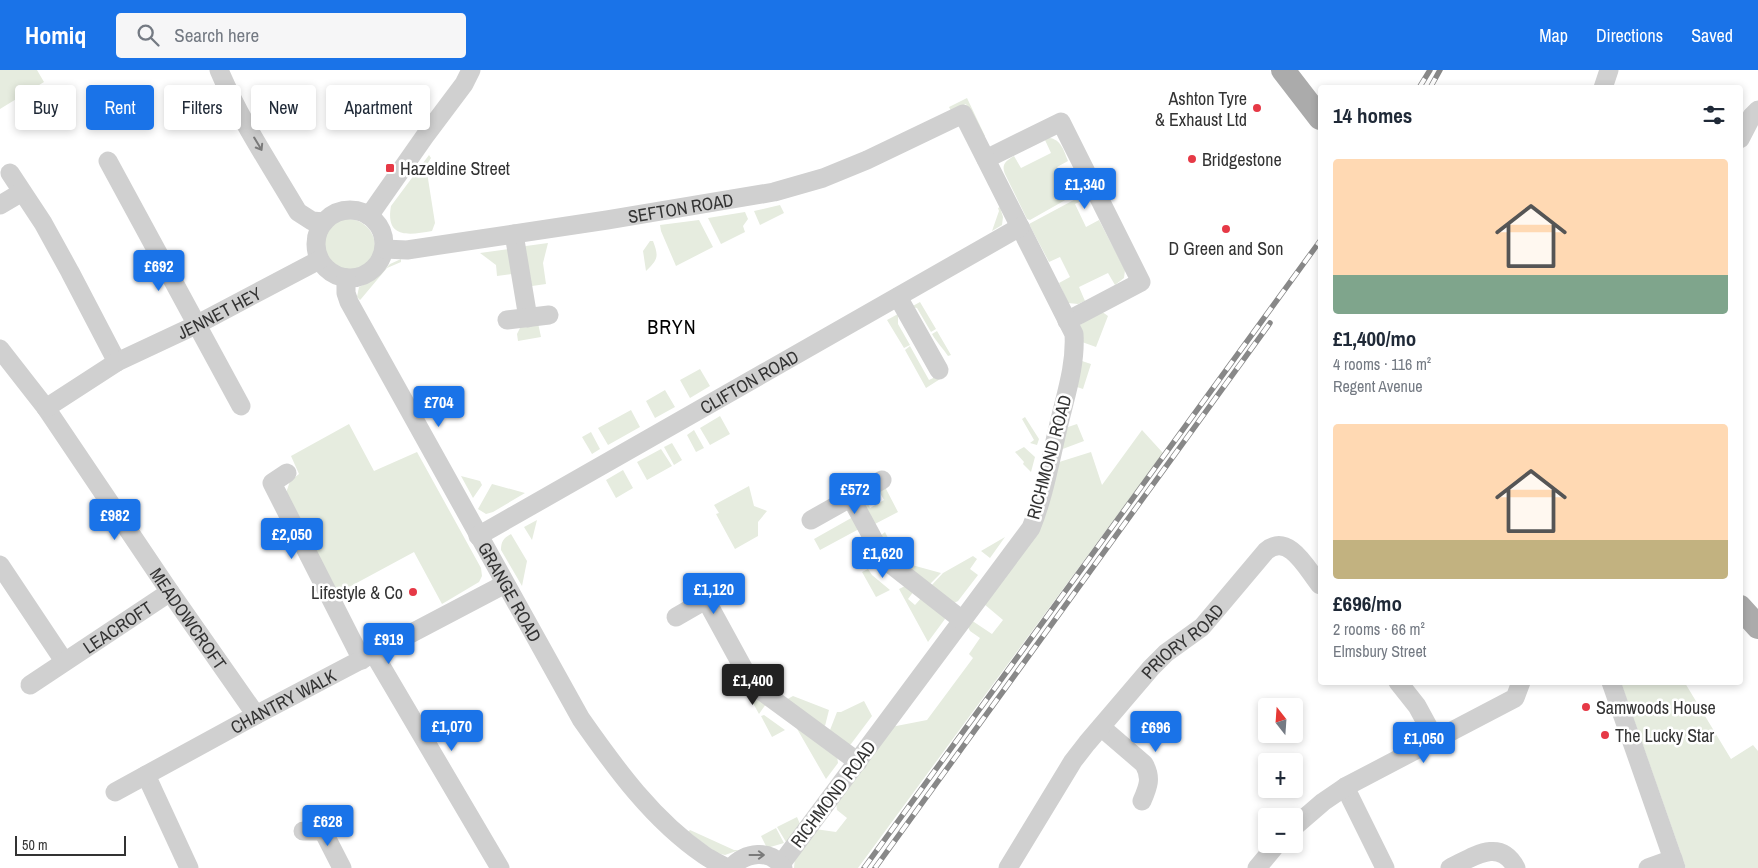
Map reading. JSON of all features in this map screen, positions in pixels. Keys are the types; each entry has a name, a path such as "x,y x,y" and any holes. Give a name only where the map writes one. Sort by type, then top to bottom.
{"main road":[{"path":"1283,70 1318,115"},
{"path":"1743,610 1758,627"}],"street":[{"path":"219,70 244,120 298,212 312,221 324,222"},
{"path":"369,216 464,84 471,70"},
{"path":"1604,85 1609,70"},
{"path":"1743,133 1752,116 1758,110"},
{"name":"RICHMOND ROAD","path":"782,866 1031,528 1038,510 1075,353 1074,334 963,114"},
{"name":"SEFTON ROAD","path":"384,249 407,250 774,192 823,178 867,160 963,114"},
{"path":"986,158 1061,122 1141,282 1067,321"},
{"path":"108,161 241,406"},
{"path":"10,173 43,224 70,272 116,362"},
{"path":"0,205 22,192"},
{"path":"355,210 369,216 376,222 382,230 384,249 381,259 375,268 357,278 335,276 326,269 319,260 315,244 319,229 324,222 331,215 340,211 355,210"},
{"name":"CLIFTON ROAD","path":"478,536 1020,226"},
{"path":"514,234 528,318"},
{"name":"JENNET HEY","path":"46,408 116,362 196,324 319,260"},
{"name":"GRANGE ROAD","path":"346,278 346,293 349,302 581,719 604,753 643,800 667,824 704,855 728,868"},
{"path":"898,297 939,370"},
{"path":"507,320 549,315"},
{"name":"MEADOWCROFT","path":"0,349 46,408 170,592 256,715"},
{"path":"287,473 272,483 368,657 500,868"},
{"path":"811,520 882,480"},
{"path":"851,498 884,559 962,620"},
{"name":"PRIORY ROAD","path":"1008,868 1073,761 1151,668 1166,654 1202,627 1266,551 1278,545 1292,549 1318,582"},
{"name":"LEACROFT","path":"0,565 64,661"},
{"path":"676,617 735,583"},
{"name":"CHANTRY WALK","path":"116,792 256,715 505,584"},
{"name":"LEACROFT","path":"30,685 170,592"},
{"path":"706,600 752,684 858,762"},
{"path":"1400,685 1417,706 1435,739"},
{"path":"1303,819 1322,802 1345,787 1515,698 1520,685"},
{"path":"1611,685 1675,863 1648,868"},
{"path":"1101,727 1144,764 1149,780 1148,789 1142,801"},
{"path":"146,775 189,868"},
{"path":"1345,787 1385,868"},
{"path":"303,831 328,825 342,868"},
{"path":"1450,868 1483,852 1493,850 1504,853 1516,868"},
{"path":"1257,868 1270,853"},
{"path":"732,868 736,862 745,856 754,854 764,854 773,858 782,866"}],"shaded area":[{"path":"0,70 37,70 44,82 39,85 15,85 15,100 0,109"},
{"path":"967,98 985,136 982,138 966,104 951,111 949,107"},
{"path":"1049,138 1059,143 1068,161 1057,167 1068,189 1080,184 1083,190 1030,220 1027,219 1005,174 1004,165 1014,156 1021,168 1051,153 1045,140"},
{"path":"429,155 431,158 426,166 435,223 432,231 407,234 395,229 392,224 390,217 391,206"},
{"path":"1085,194 1087,198 1075,204 1086,227 1099,220 1125,270 1124,278 1115,285 1108,273 1079,287 1085,301 1078,304 1068,303 1059,283 1070,277 1060,257 1049,262 1029,224"},
{"path":"780,205 784,213 760,225 754,211"},
{"path":"1000,207 1003,217 1002,225 992,231 999,211 998,208"},
{"path":"745,212 748,219 743,226 745,232 721,244 708,218"},
{"path":"343,219 353,219 363,223 371,231 375,246 371,261 363,269 353,273 343,273 333,269 325,261 321,251 321,241 325,231 333,223"},
{"path":"699,220 713,247 676,266 660,225"},
{"path":"650,241 653,241 657,254 653,264 646,271 643,251"},
{"path":"548,243 543,263 546,284 532,286 527,284 521,248"},
{"path":"509,249 512,274 497,276 496,265 480,253"},
{"path":"401,259 401,262 387,268 360,300 357,297 359,287 375,279 390,264"},
{"path":"920,302 936,329 931,332 917,308 911,307"},
{"path":"1101,311 1108,316 1096,347 1082,342 1080,325"},
{"path":"898,314 898,324 910,345 904,348 887,320"},
{"path":"538,323 541,337 518,341 517,334 521,326"},
{"path":"937,331 951,355 948,356 932,334"},
{"path":"910,346 929,380 946,372 948,374 926,388 905,350"},
{"path":"1082,361 1091,364 1083,389 1074,386"},
{"path":"700,369 710,386 690,398 680,380"},
{"path":"665,390 675,407 655,418 646,401"},
{"path":"631,410 640,427 608,445 598,428"},
{"path":"720,416 730,434 710,445 700,428"},
{"path":"1025,417 1039,439 1037,445 1030,443 1034,440 1022,419"},
{"path":"349,424 374,471 417,452 481,568 482,576 479,582 442,604 414,552 338,593 286,493 290,481 299,474 291,456"},
{"path":"1077,424 1084,441 1060,450 1065,428"},
{"path":"694,430 704,448 696,452 687,435"},
{"path":"1142,430 1163,453 858,868 794,868 795,857 815,829 836,832 847,818 837,810 836,802 891,727 927,720 973,658 969,654 980,638 970,631 967,625 971,620 992,634 1003,620 984,604 1056,463 1091,452 1102,485"},
{"path":"591,432 600,449 592,454 582,437"},
{"path":"672,443 682,460 674,465 664,447"},
{"path":"1024,447 1035,457 1031,472 1015,452"},
{"path":"661,449 672,466 647,480 637,462"},
{"path":"623,470 633,488 616,498 606,480"},
{"path":"461,476 480,481 482,485 473,498"},
{"path":"492,484 525,493 493,512 486,514 478,509"},
{"path":"749,486 754,506 767,511 758,522 758,536 735,549 716,514 719,513 714,505"},
{"path":"885,487 898,512 873,525 862,499 865,498 870,508 884,500 879,491"},
{"path":"853,517 859,529 820,550 814,539"},
{"path":"537,520 532,540 524,527"},
{"path":"885,532 899,560 895,561 879,537"},
{"path":"511,534 527,561 522,586 501,550 503,540"},
{"path":"1005,537 990,558 981,551"},
{"path":"973,556 977,559 970,569 978,575 958,601 954,603 930,587 943,573"},
{"path":"901,562 941,573 928,586"},
{"path":"868,569 872,575 890,590 876,597 862,572"},
{"path":"905,586 914,591 908,599 915,605 922,597 943,614 945,619 928,642 899,589"},
{"path":"1622,685 1686,685 1731,759 1753,745 1758,751 1758,868 1686,868"},
{"path":"752,694 766,704 759,714 749,696"},
{"path":"793,696 829,710 825,726 784,701"},
{"path":"864,701 872,716 851,744 849,745 831,735 830,730 837,712 841,712"},
{"path":"764,715 785,730 772,737 761,716"},
{"path":"796,727 837,756 838,763 826,779"},
{"path":"797,817 800,824 786,842 777,827"},
{"path":"776,828 784,843 767,848 761,836"},
{"path":"690,830 734,850 739,850 725,855 717,853 688,832"}],"railway":[{"path":"1421,85 1430,70"},
{"path":"1432,85 1440,70"},
{"path":"864,868 1318,244"},
{"path":"875,868 1270,323"}],"place":[{"name":"Ashton Tyre & Exhaust Ltd","path":"1257,108"},
{"name":"Bridgestone","path":"1192,159"},
{"name":"Hazeldine Street","path":"390,168"},
{"name":"D Green and Son","path":"1226,229"},
{"name":"Lifestyle & Co","path":"413,592"},
{"name":"Samwoods House","path":"1586,707"},
{"name":"The Lucky Star","path":"1605,735"}],"district":[{"name":"BRYN","path":"672,326"}]}
